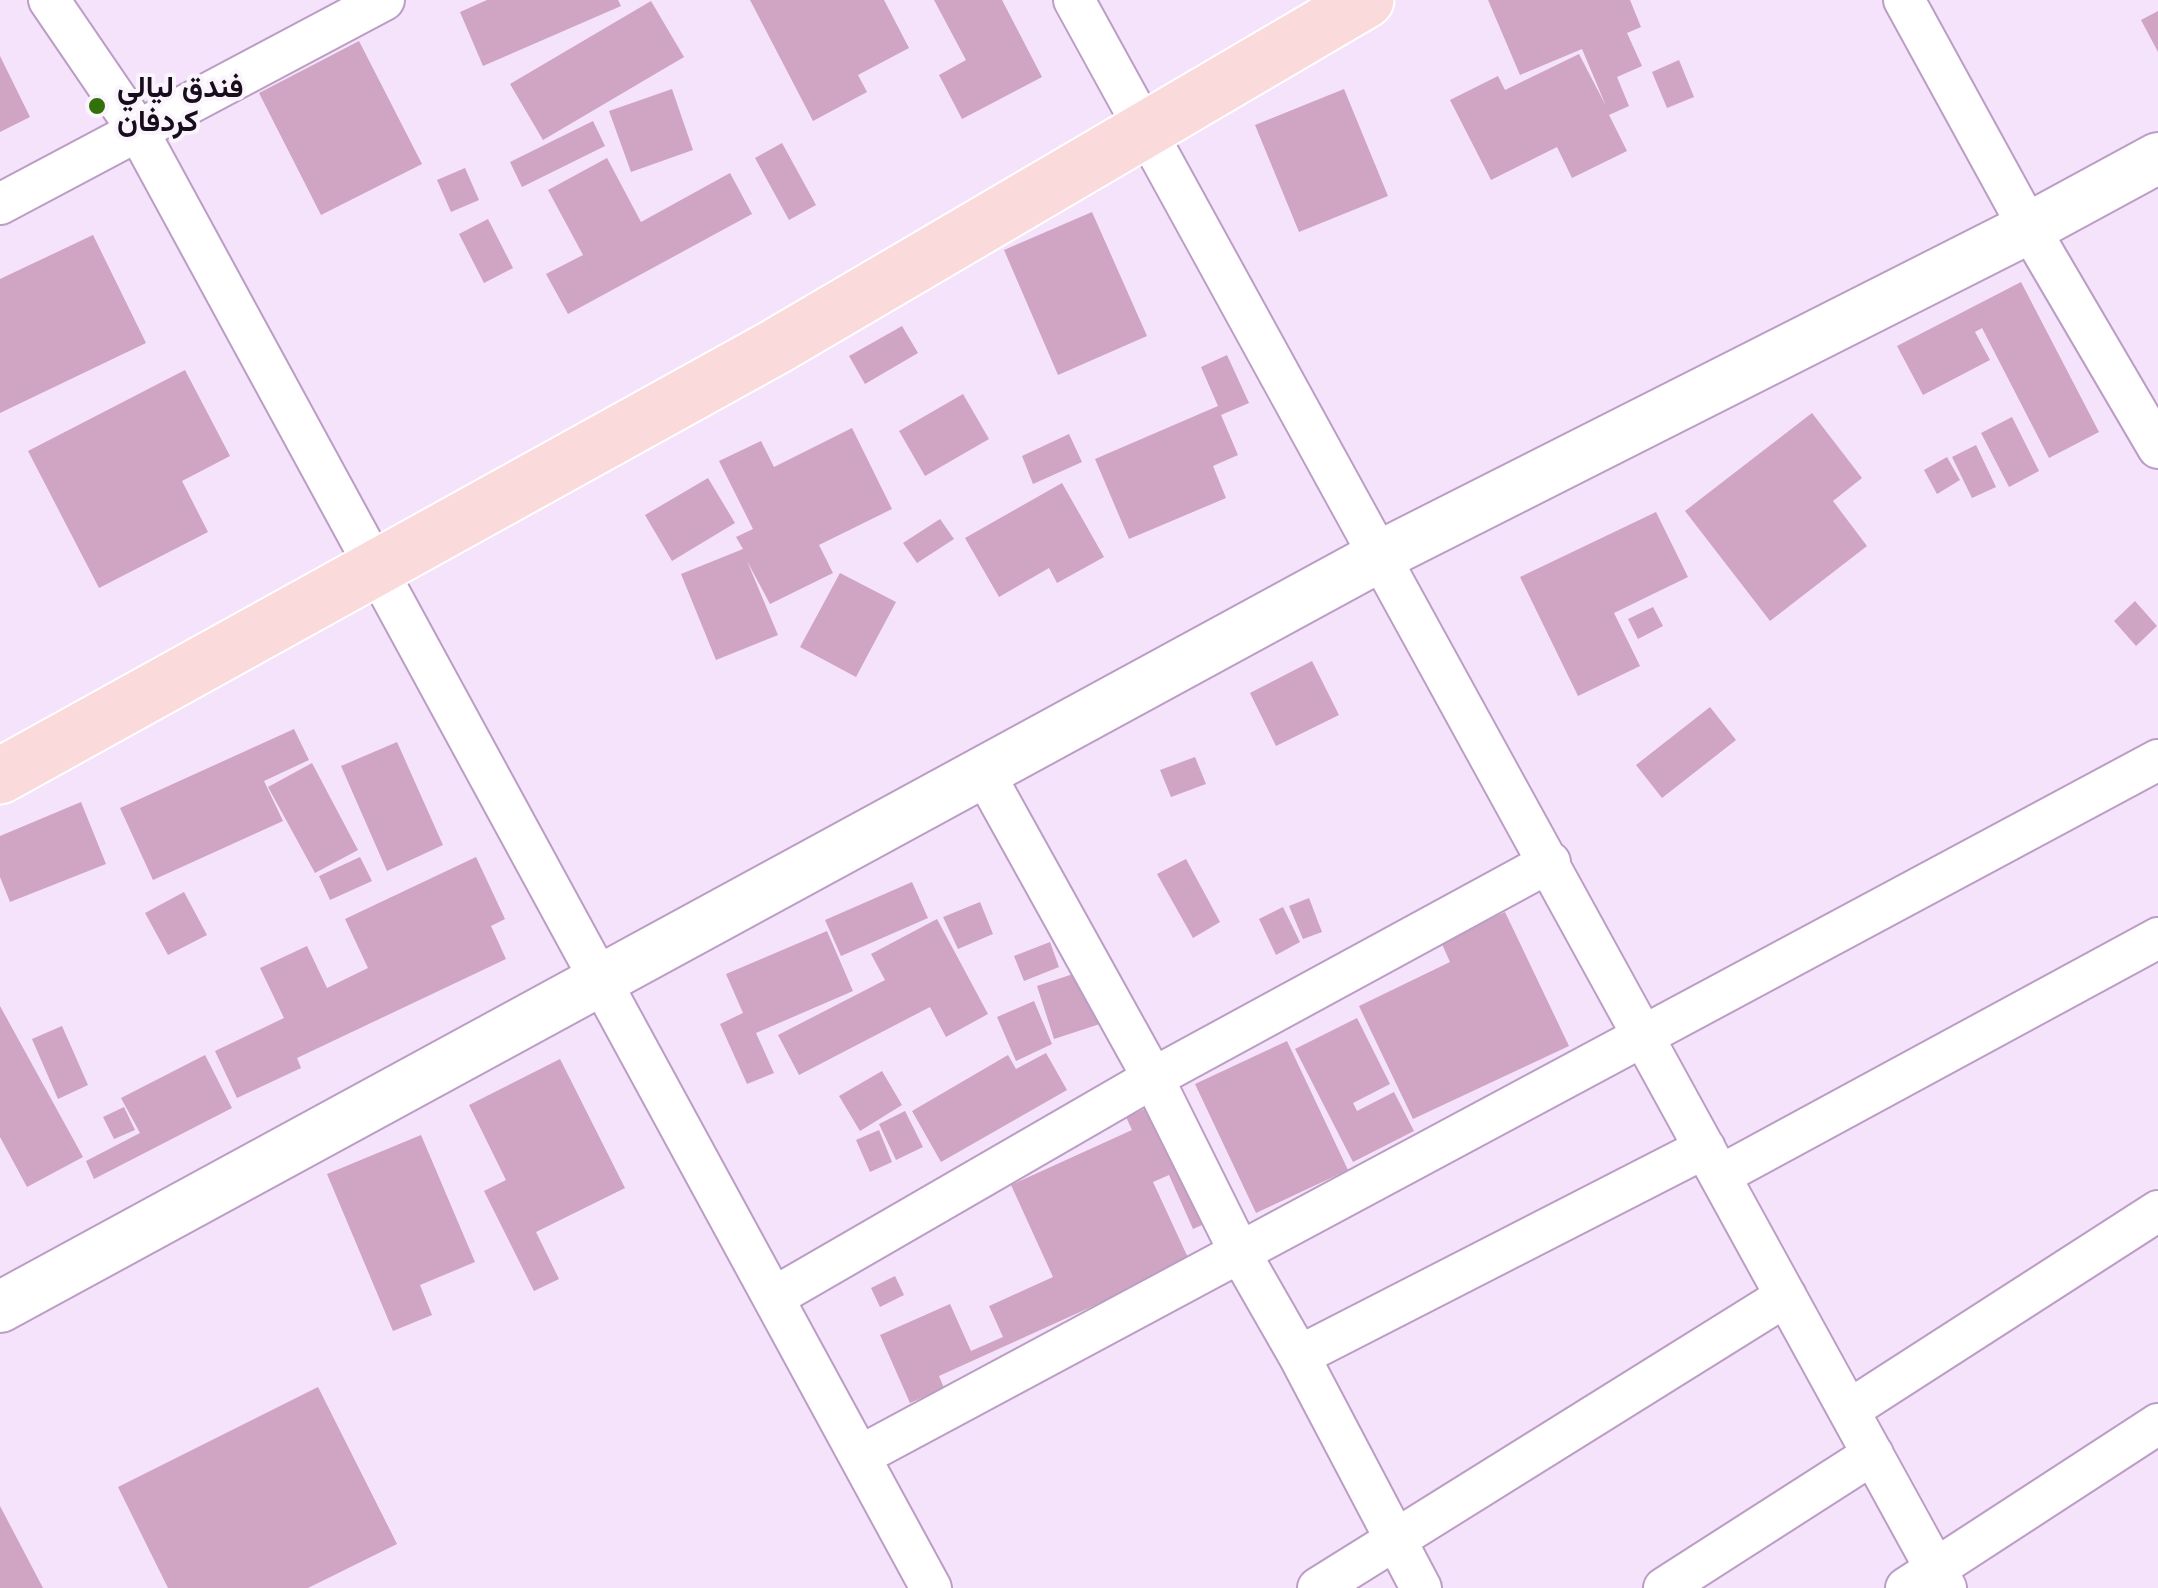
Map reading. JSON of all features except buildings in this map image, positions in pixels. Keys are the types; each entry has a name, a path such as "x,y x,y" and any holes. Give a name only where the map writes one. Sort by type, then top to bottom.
{"main road":[{"path":"0,776 775,347 1148,132 1366,0"}],"street":[{"path":"49,0 137,129 379,566 931,1588"},
{"path":"0,204 384,0"},
{"path":"1074,0 1873,1454 1929,1581 2158,1424"},
{"path":"1904,0 2029,228 2158,448"},
{"path":"0,1307 985,775 1382,555 2029,228 2158,158"},
{"path":"860,1456 1240,1254 1643,1032 2158,760"},
{"path":"985,775 1152,1078 1240,1254 1299,1356 1421,1588"},
{"path":"776,1296 1152,1078 1550,862"},
{"path":"1299,1356 1713,1162 2158,938"},
{"path":"1849,1410 2158,1211"},
{"path":"1318,1588 1396,1543 1786,1296"},
{"path":"1664,1588 1873,1454"}],"place":[{"name":"فندق ليالي كردفان","path":"97,106"}]}
